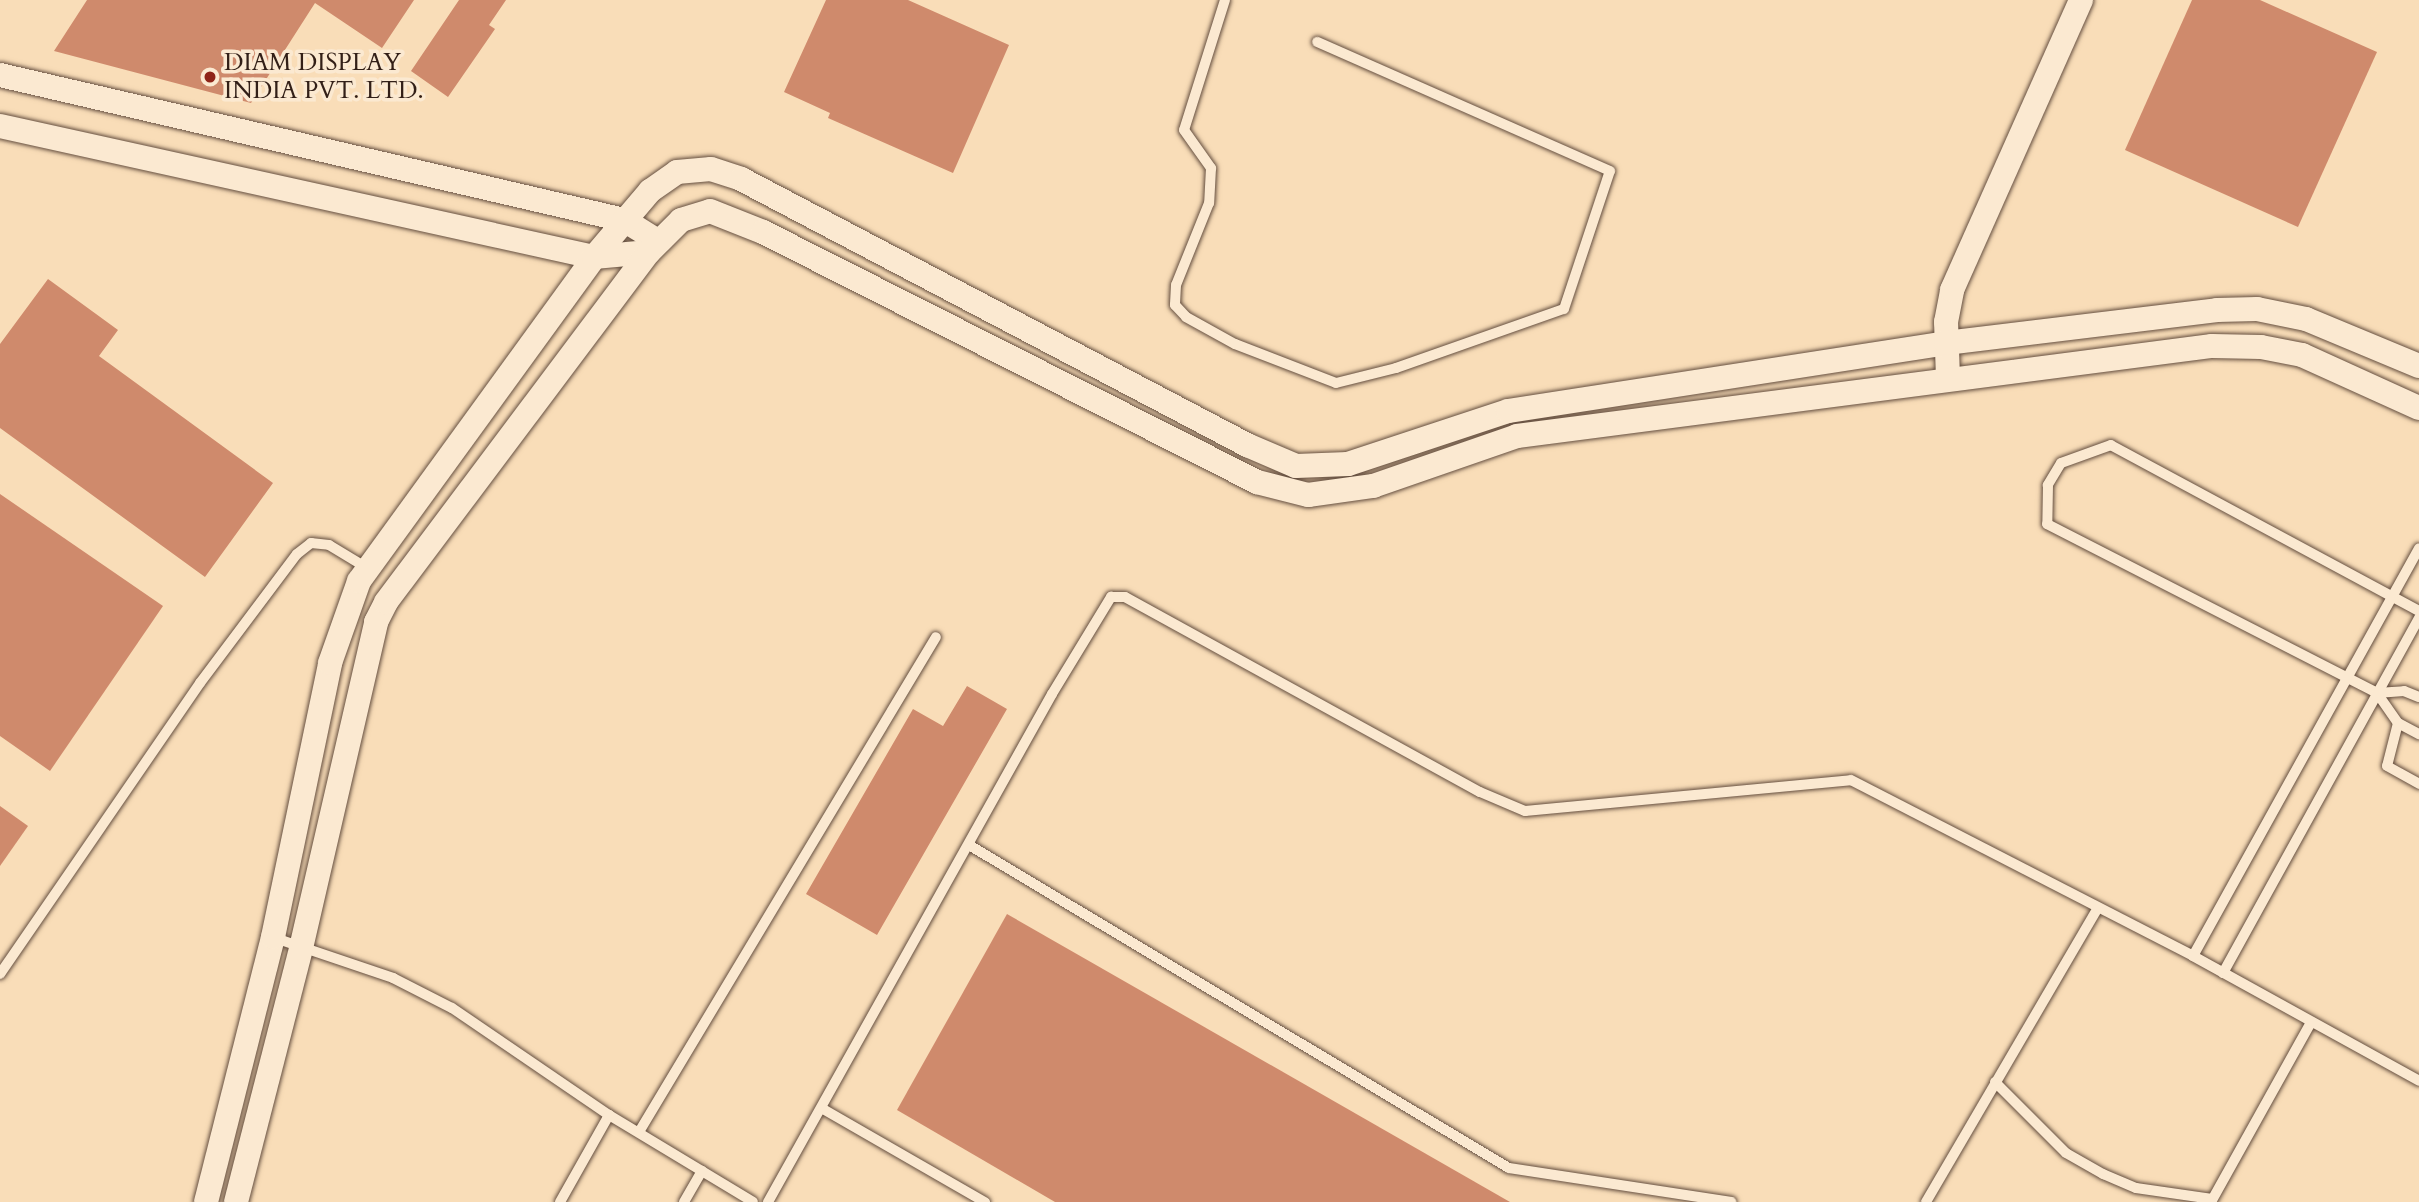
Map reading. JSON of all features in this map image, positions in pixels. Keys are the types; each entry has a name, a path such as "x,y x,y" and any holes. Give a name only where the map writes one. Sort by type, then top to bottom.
{"street":[{"path":"1948,378 1945,343 1952,290 1963,260 2081,0"},
{"path":"0,75 624,220 653,246"},
{"path":"0,126 594,257 653,246"},
{"path":"206,1202 273,937 330,663 344,614 368,568 594,257 650,191 677,172 711,169 741,179 1247,445 1296,466 1348,464 1508,411 1945,343 2257,309 2306,319 2419,366"},
{"path":"236,1202 301,948 376,622 386,602 653,246 681,220 710,211 752,228 1257,482 1308,495 1373,486 1517,436 1948,378 2212,346 2261,347 2302,355 2419,408"}],"lane":[{"path":"1225,0 1184,130 1211,168 1209,203 1176,285 1175,305 1186,317 1234,344 1336,383 1396,368 1563,309 1610,171 1317,42"},
{"path":"2419,611 2111,445 2061,463 2048,485 2047,524 2377,693 2398,723 2419,734"},
{"path":"0,974 192,695 297,554 311,543 329,545 368,568"},
{"path":"2193,956 2419,549"},
{"path":"768,1202 1111,597 1125,597 1480,792 1525,811 1851,780 2097,909 2193,956 2419,1081"},
{"path":"2223,973 2419,618"},
{"path":"639,1132 936,637"},
{"path":"2377,693 2404,691 2419,697"},
{"path":"2398,723 2387,766 2419,784"},
{"path":"969,845 1509,1168 1731,1202"},
{"path":"1926,1202 2097,909"},
{"path":"273,937 393,978 452,1008 609,1115 753,1202"},
{"path":"1995,1082 2066,1153 2103,1174 2136,1188 2211,1200 2311,1022"},
{"path":"822,1109 985,1202"},
{"path":"559,1202 609,1115"},
{"path":"684,1202 702,1171"}],"building":[{"name":"DIAM DISPLAY INDIA PVT. LTD.","path":"87,0 414,0 382,48 315,3 251,103 54,51"},
{"path":"459,0 506,0 489,25 495,29 448,97 411,71"},
{"path":"826,0 908,0 1009,45 953,173 828,118 830,113 784,92"},
{"path":"2192,0 2260,0 2377,52 2298,227 2125,150"},
{"path":"48,279 118,330 99,356 273,483 205,577 0,428 0,344"},
{"path":"0,494 163,606 50,771 0,736"},
{"path":"967,686 1007,709 877,935 806,894 913,709 943,726"},
{"path":"0,806 28,826 0,866"},
{"path":"1007,914 1510,1202 1055,1202 897,1110"}],"place":[{"name":"DIAM DISPLAY INDIA PVT. LTD.","path":"210,77"}]}
